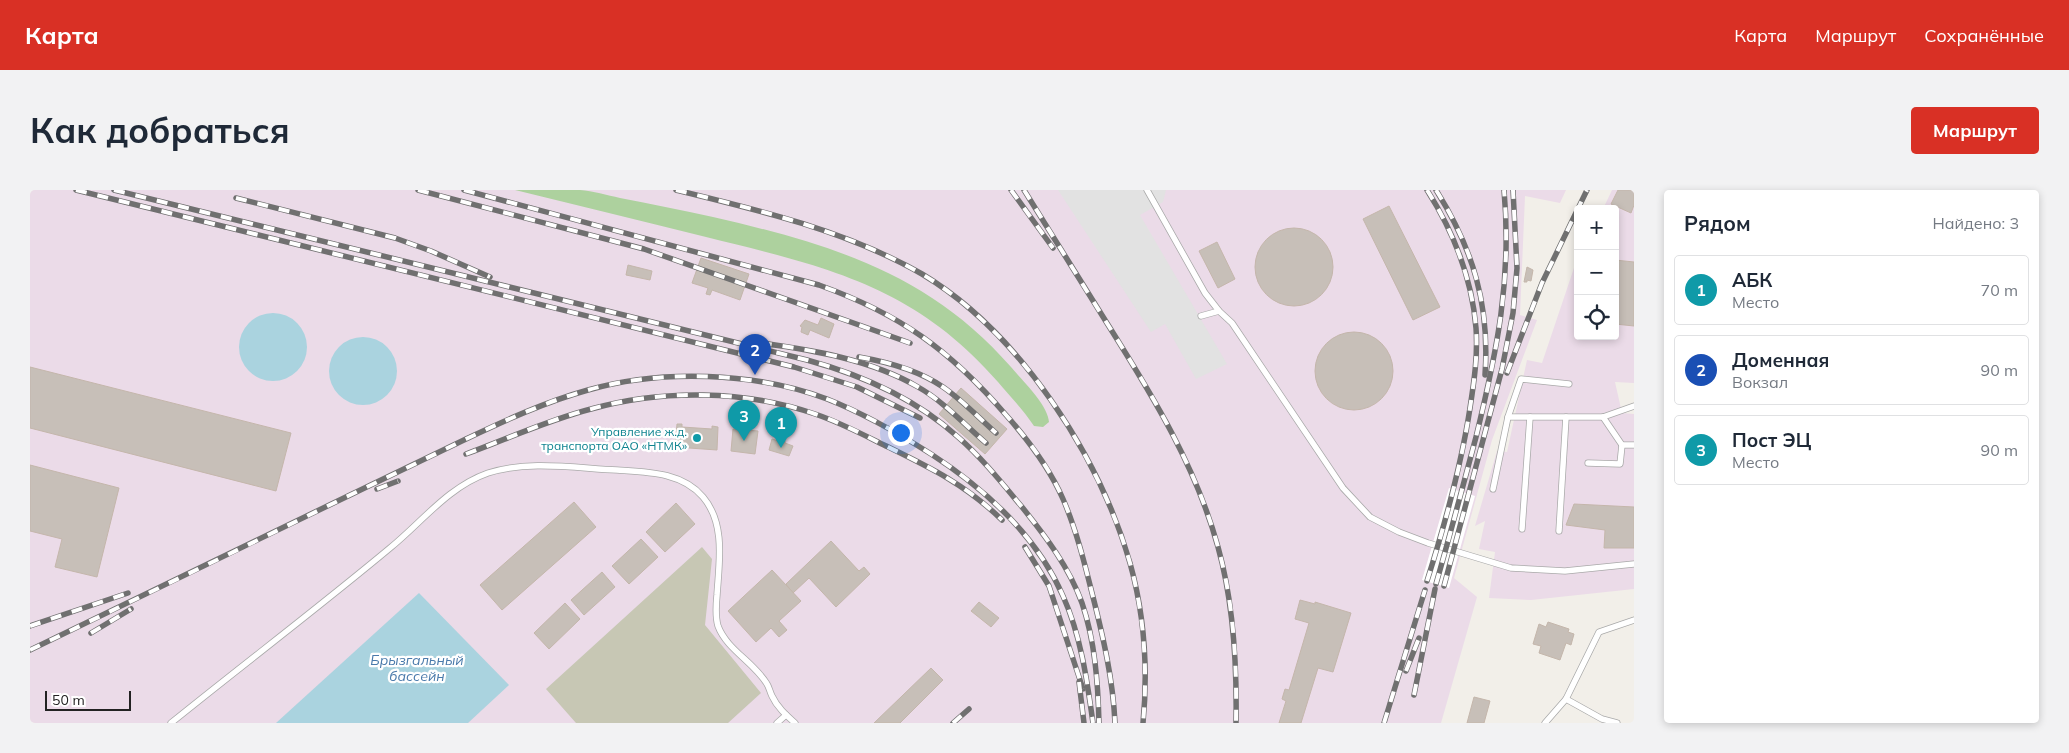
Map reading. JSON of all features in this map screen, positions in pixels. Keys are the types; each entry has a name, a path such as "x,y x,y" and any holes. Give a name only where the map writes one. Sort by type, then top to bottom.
{"lane":[{"path":"1147,190 1204,293 1219,311 1232,322 1343,488 1370,517 1414,538 1480,560 1511,568 1565,571 1634,564"},
{"path":"1201,316 1219,311"},
{"path":"1493,489 1508,417 1521,379 1569,384"},
{"path":"1508,417 1603,417 1634,406"},
{"path":"1522,529 1530,417"},
{"path":"1560,531 1566,417"},
{"path":"1588,463 1620,464 1622,445 1603,417"},
{"path":"1622,445 1634,445"},
{"path":"171,723 390,548 437,504 456,490 475,478 490,473 504,469 533,467 650,472 679,479 694,488 702,496 714,515 720,540 716,614 718,627 729,643 767,683 772,696 786,715 795,723"},
{"path":"1545,723 1566,699 1599,632 1634,620"},
{"path":"1566,699 1602,719 1617,723"},
{"path":"777,723 786,715"}],"shaded area":[{"path":"30,190 1566,190 1560,203 1525,196 1520,315 1537,320 1492,440 1454,578 1477,597 1441,723 30,723"},
{"path":"1058,190 1166,190 1163,202 1140,215 1227,364 1196,379 1165,324 1151,332"},
{"path":"1612,190 1634,190 1634,383 1615,382 1622,413 1634,414 1634,589 1531,600 1489,598 1495,552 1479,549 1485,521 1475,526 1497,451 1507,452 1527,360 1542,363 1574,268 1574,340 1619,340 1619,205 1605,205"},
{"path":"702,547 712,559 705,625 761,693 728,723 576,723 546,689"}],"green space":[{"path":"515,190 580,190 690,212 756,227 797,239 875,267 912,285 946,308 979,335 1034,393 1048,415 1049,422 1043,427 1034,426 998,382 966,349 934,323 900,302 865,284 790,258"}],"water":[{"path":"273,313 286,316 297,323 304,334 307,347 304,360 297,371 286,378 273,381 260,378 249,371 242,360 239,347 242,334 249,323 260,316"},
{"path":"363,337 376,340 387,347 394,358 397,371 394,384 387,395 376,402 363,405 350,402 339,395 332,384 329,371 332,358 339,347 350,340"},
{"name":"Брызгальный бассейн","path":"419,593 509,685 468,723 276,723"}],"pier":[{"path":"1449,488 1475,496 1449,588 1422,580"}],"building":[{"path":"1618,190 1634,190 1634,205 1631,213 1619,208 1619,205 1611,204"},
{"path":"1389,206 1440,307 1413,320 1363,219"},
{"path":"1294,228 1309,231 1321,240 1330,252 1333,267 1330,282 1321,294 1309,303 1294,306 1279,303 1267,294 1258,282 1255,267 1258,252 1267,240 1279,231"},
{"path":"1217,242 1235,279 1218,288 1199,251"},
{"path":"701,258 749,274 740,300 712,290 710,295 706,294 708,288 692,283"},
{"path":"1619,260 1634,262 1634,326 1619,324"},
{"path":"628,265 652,271 650,280 626,275"},
{"path":"1527,267 1533,270 1531,281 1527,280 1527,282 1524,282"},
{"path":"821,318 834,324 829,338 810,330 808,335 801,332 802,327 800,326 805,320 818,325"},
{"path":"1354,332 1369,335 1381,344 1390,356 1393,371 1390,386 1381,398 1369,407 1354,410 1339,407 1327,398 1318,386 1315,371 1318,356 1327,344 1339,335"},
{"path":"30,367 291,433 276,491 30,428"},
{"path":"961,388 1007,429 985,454 939,414"},
{"name":"Управление ж.д. транспорта ОАО «НТМК»","path":"677,424 682,424 682,427 712,429 712,426 718,427 717,450 675,447"},
{"path":"733,429 758,431 755,454 731,451"},
{"path":"772,439 781,442 782,440 785,441 785,443 793,446 789,456 769,450"},
{"path":"30,465 119,488 97,577 55,567 62,539 30,531"},
{"path":"574,502 596,527 502,610 480,585"},
{"path":"676,503 695,524 665,552 646,532"},
{"path":"1574,504 1634,507 1634,548 1604,548 1605,530 1566,525"},
{"path":"641,539 658,557 629,584 612,566"},
{"path":"831,541 859,571 864,567 870,574 836,607 809,578 793,593 786,584"},
{"path":"772,570 801,601 779,621 787,630 779,637 771,628 756,642 728,611"},
{"path":"602,572 615,587 584,615 571,600"},
{"path":"1300,600 1315,604 1315,602 1351,613 1333,672 1318,668 1301,723 1279,723 1286,701 1282,699 1285,689 1289,690 1309,623 1295,619"},
{"path":"979,602 999,618 991,627 971,611"},
{"path":"565,603 580,619 549,649 534,633"},
{"path":"1548,622 1569,629 1568,632 1574,634 1571,645 1566,643 1560,660 1539,653 1541,646 1533,644 1539,624 1546,627"},
{"path":"931,668 943,680 900,723 874,723"},
{"path":"1474,697 1490,701 1484,723 1467,723"}],"railway":[{"path":"76,190 794,367 857,387 920,418"},
{"path":"114,190 807,360 868,381 906,400 942,423 975,453 1022,507 1064,565 1077,590 1090,632 1097,677 1099,723"},
{"path":"418,190 644,249 910,343"},
{"path":"464,190 819,285 875,308 922,336 944,353 965,371 1023,435 1045,465 1063,499 1079,545 1100,625 1110,674 1115,723"},
{"path":"676,190 802,223 893,259 922,274 958,299 991,328 1022,362 1051,400 1076,439 1098,480 1116,522 1130,563 1139,602 1144,642 1145,683 1143,723"},
{"path":"1011,190 1053,248"},
{"path":"1024,190 1158,407 1198,489 1218,547 1228,590 1235,656 1236,723"},
{"path":"1427,190 1445,222 1460,256 1466,274 1476,328 1474,378 1462,452 1446,517 1427,581"},
{"path":"1436,190 1460,234 1476,278 1485,325 1485,375"},
{"path":"1436,584 1476,437 1496,345 1501,315 1506,254 1504,190"},
{"path":"1444,586 1502,369 1513,313 1517,268 1513,190"},
{"path":"1507,373 1542,283 1587,190"},
{"path":"236,198 395,238 431,251 490,277"},
{"path":"761,343 801,349 862,363 900,378 936,399 986,443"},
{"path":"859,357 881,361 933,381 957,398 996,433"},
{"path":"30,650 466,439 526,412 556,400 616,383 677,376 708,376 770,383 827,399 880,424 931,454 990,498 1039,553 1063,596 1079,642 1093,723"},
{"path":"466,454 559,419 618,402 675,395 703,395 760,400 815,414 850,428 946,477 974,496 1002,520"},
{"path":"377,489 398,481"},
{"path":"1025,547 1049,586 1083,689"},
{"path":"1414,695 1435,589"},
{"path":"1384,723 1425,590"},
{"path":"30,626 128,593"},
{"path":"91,633 131,609"},
{"path":"1406,671 1419,638"},
{"path":"1079,682 1084,723"},
{"path":"953,723 969,709"}],"place":[{"name":"Доменная","path":"755,375"},
{"name":"Управление ж.д. транспорта ОАО «НТМК»","path":"697,438"},
{"name":"Пост ЭЦ","path":"744,441"},
{"name":"АБК","path":"781,448"}]}
